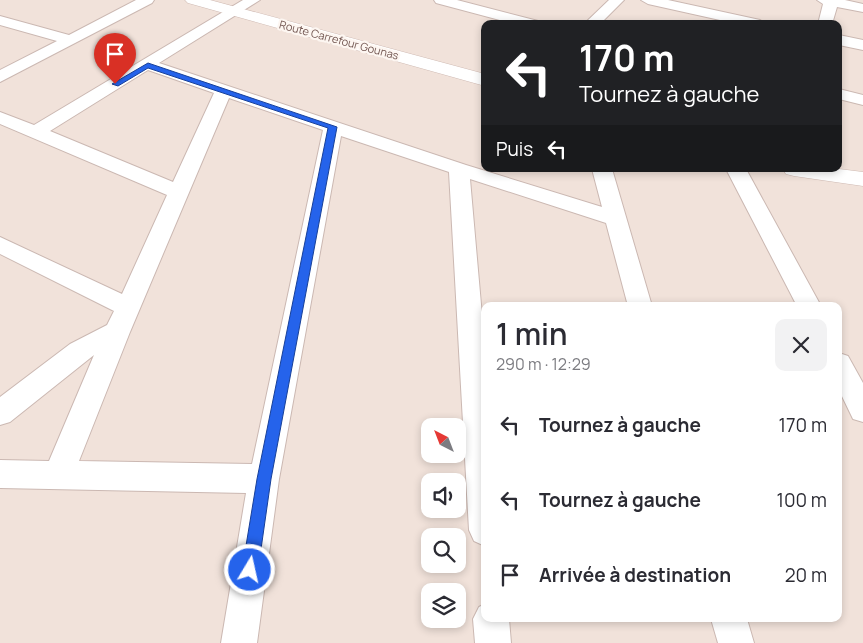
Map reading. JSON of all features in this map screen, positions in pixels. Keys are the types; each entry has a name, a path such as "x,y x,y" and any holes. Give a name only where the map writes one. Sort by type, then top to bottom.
{"main road":[{"name":"Route Carrefour Gounas","path":"193,0 481,79"},
{"path":"813,172 863,180"}],"street":[{"path":"0,77 147,0"},
{"path":"35,132 253,0"},
{"path":"442,0 518,20"},
{"path":"595,20 617,0"},
{"path":"648,0 746,20"},
{"path":"825,20 827,1 863,8"},
{"path":"0,20 70,40"},
{"path":"842,41 863,45"},
{"path":"148,65 459,169 614,218"},
{"path":"58,475 223,91"},
{"path":"842,95 863,100"},
{"path":"0,117 179,192"},
{"path":"239,643 264,479 333,127"},
{"path":"459,169 481,474"},
{"path":"603,172 639,302"},
{"path":"738,172 806,302"},
{"path":"0,245 129,308"},
{"path":"0,414 79,350 118,332"},
{"path":"842,370 863,410"},
{"path":"0,474 264,479"},
{"path":"492,622 493,643"},
{"path":"730,622 736,643"}],"shaded area":[{"path":"0,0 863,0 863,643 0,643"}],"route":[{"path":"115,84 148,65 333,127 264,479 250,570"}]}
